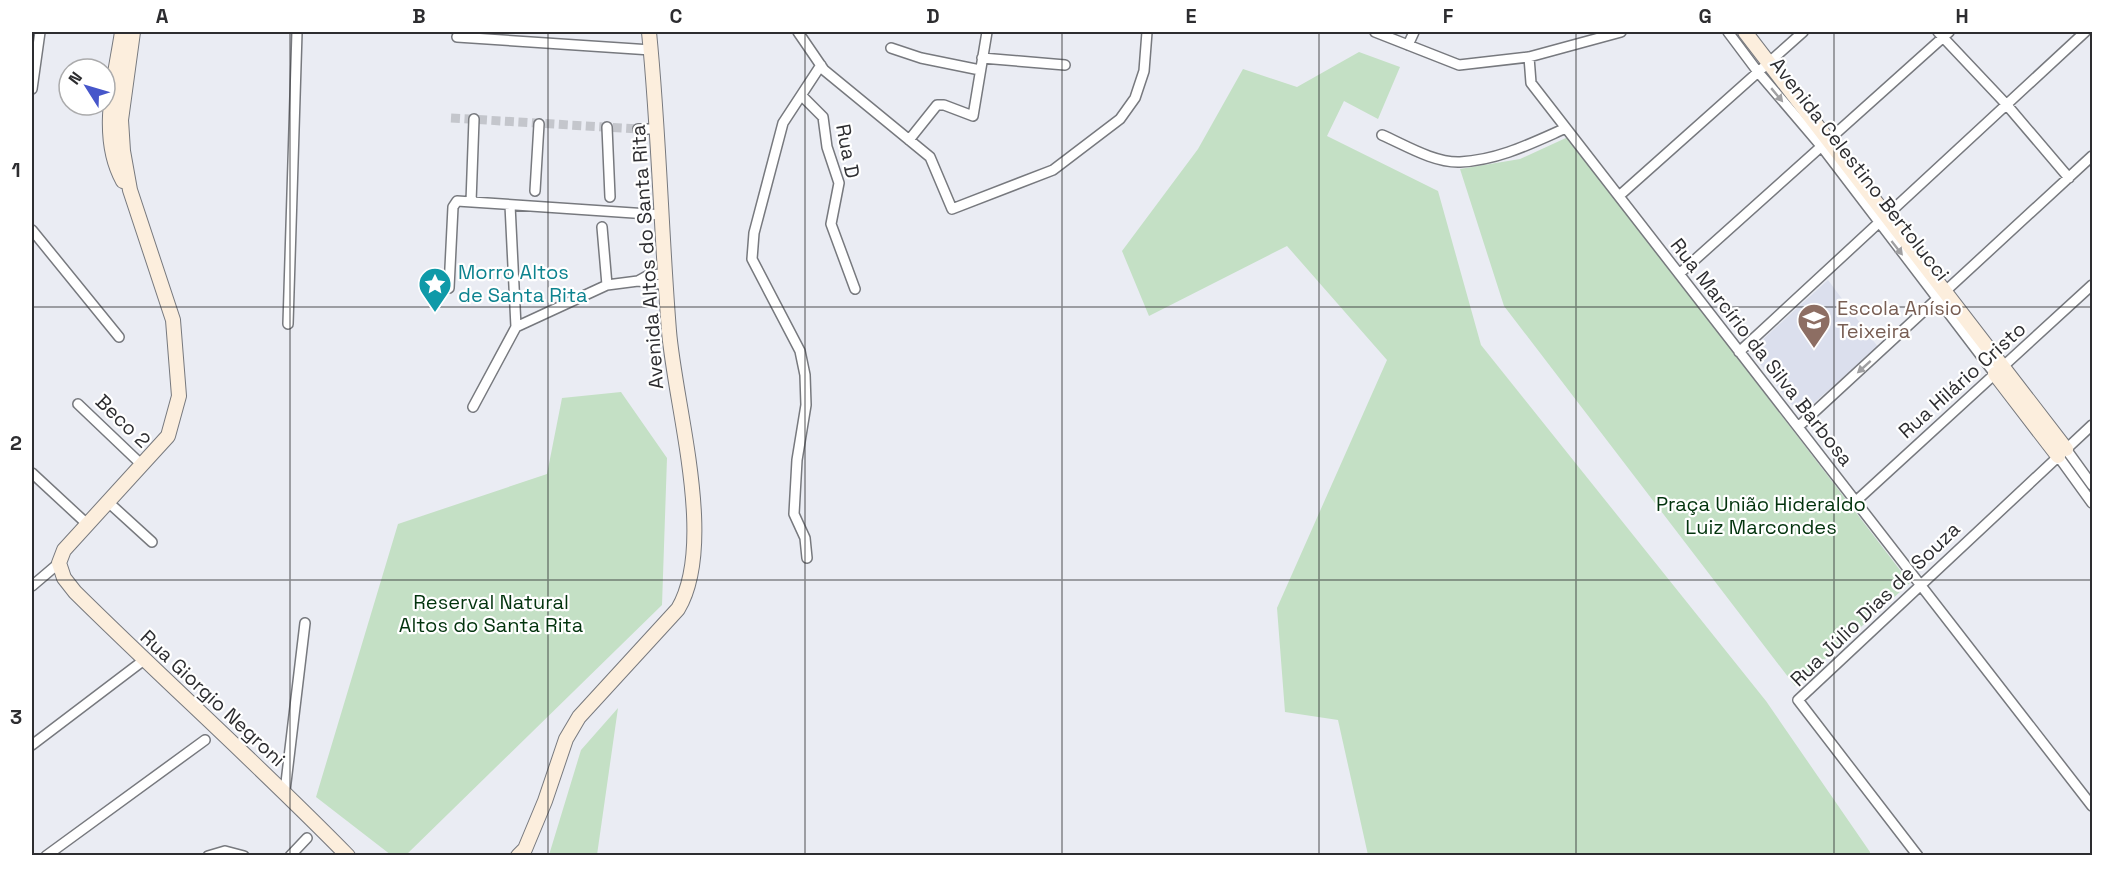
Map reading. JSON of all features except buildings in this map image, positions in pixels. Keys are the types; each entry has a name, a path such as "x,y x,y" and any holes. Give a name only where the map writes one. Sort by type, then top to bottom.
{"street":[{"path":"32,89 40,32"},
{"path":"122,32 110,117 113,155 122,179 130,190"},
{"path":"32,586 60,563 64,550 86,523 168,436 179,396 173,320 130,190 123,151 121,120 133,32"},
{"path":"288,324 297,32"},
{"name":"Avenida Altos do Santa Rita","path":"518,855 525,849 545,801 566,739 579,717 678,609 686,595 693,541 692,474 678,398 666,279 649,32"},
{"path":"798,32 821,65 866,106 930,157 952,209 1053,170 1120,119 1136,98 1141,80 1147,32"},
{"path":"909,140 937,105 944,105 973,116 987,32"},
{"path":"1375,32 1459,65 1528,57 1622,32"},
{"path":"1408,45 1414,32"},
{"name":"Avenida Celestino Bertolucci","path":"1728,32 1763,68 1825,144 2062,453 2092,485"},
{"name":"Avenida Celestino Bertolucci","path":"1745,32 1763,68"},
{"path":"1619,196 1803,32"},
{"path":"1739,352 2085,32"},
{"path":"1679,274 1825,144 1943,33 2069,178"},
{"path":"458,37 651,50"},
{"path":"891,48 921,58 980,70"},
{"name":"Rua Marcírio da Silva Barbosa","path":"1528,57 1531,83 2092,806"},
{"path":"981,58 1065,65"},
{"path":"807,558 805,538 794,514 797,460 806,405 804,369 800,351 790,329 752,259 754,233 783,123 821,65"},
{"name":"Rua D","path":"802,96 823,117 827,147 839,183 831,225 855,289"},
{"path":"471,202 474,119"},
{"path":"535,191 539,124"},
{"path":"606,127 610,197"},
{"path":"1382,135 1421,153 1459,162 1521,150 1566,128"},
{"path":"638,129 657,129"},
{"path":"1798,427 2092,156"},
{"path":"449,288 454,205 460,201 663,215"},
{"path":"473,407 516,327 510,205"},
{"path":"602,227 607,285"},
{"path":"32,230 119,337"},
{"path":"516,327 607,285 666,279"},
{"name":"Rua Hilário Cristo","path":"1855,502 2092,285"},
{"name":"Beco 2","path":"78,404 142,465"},
{"name":"Rua Júlio Dias de Souza","path":"1918,855 1797,700 2092,425"},
{"name":"Avenida Celestino Bertolucci","path":"2062,453 2092,503"},
{"path":"32,473 86,523"},
{"path":"107,501 152,542"},
{"name":"Rua Giorgio Negroni","path":"60,563 64,578 75,592 144,660 285,791 348,855"},
{"path":"285,791 305,623"},
{"path":"32,745 144,660"},
{"path":"46,855 205,740"},
{"path":"290,855 307,838"},
{"path":"208,855 225,851 244,855"}],"shaded area":[{"name":"Escola Anísio Teixeira","path":"1828,280 1878,347 1800,415 1750,351"}],"green space":[{"path":"1359,52 1400,67 1378,119 1344,101 1327,136 1438,191 1481,345 1766,701 1870,855 1368,855 1338,720 1285,712 1277,608 1387,360 1287,246 1149,316 1122,251 1198,149 1243,69 1297,87"},
{"name":"Praça União Hideraldo Luiz Marcondes","path":"1568,137 1910,583 1795,686 1504,306 1460,169 1520,159"},
{"name":"Reserval Natural Altos do Santa Rita","path":"621,392 667,458 662,605 406,855 391,855 316,797 398,524 547,474 562,398"},
{"path":"618,708 597,855 549,855 581,750"}],"tunnel":[{"path":"451,118 638,129"}],"place":[{"name":"Morro Altos de Santa Rita","path":"435,313"},
{"name":"Escola Anísio Teixeira","path":"1814,349"}]}
